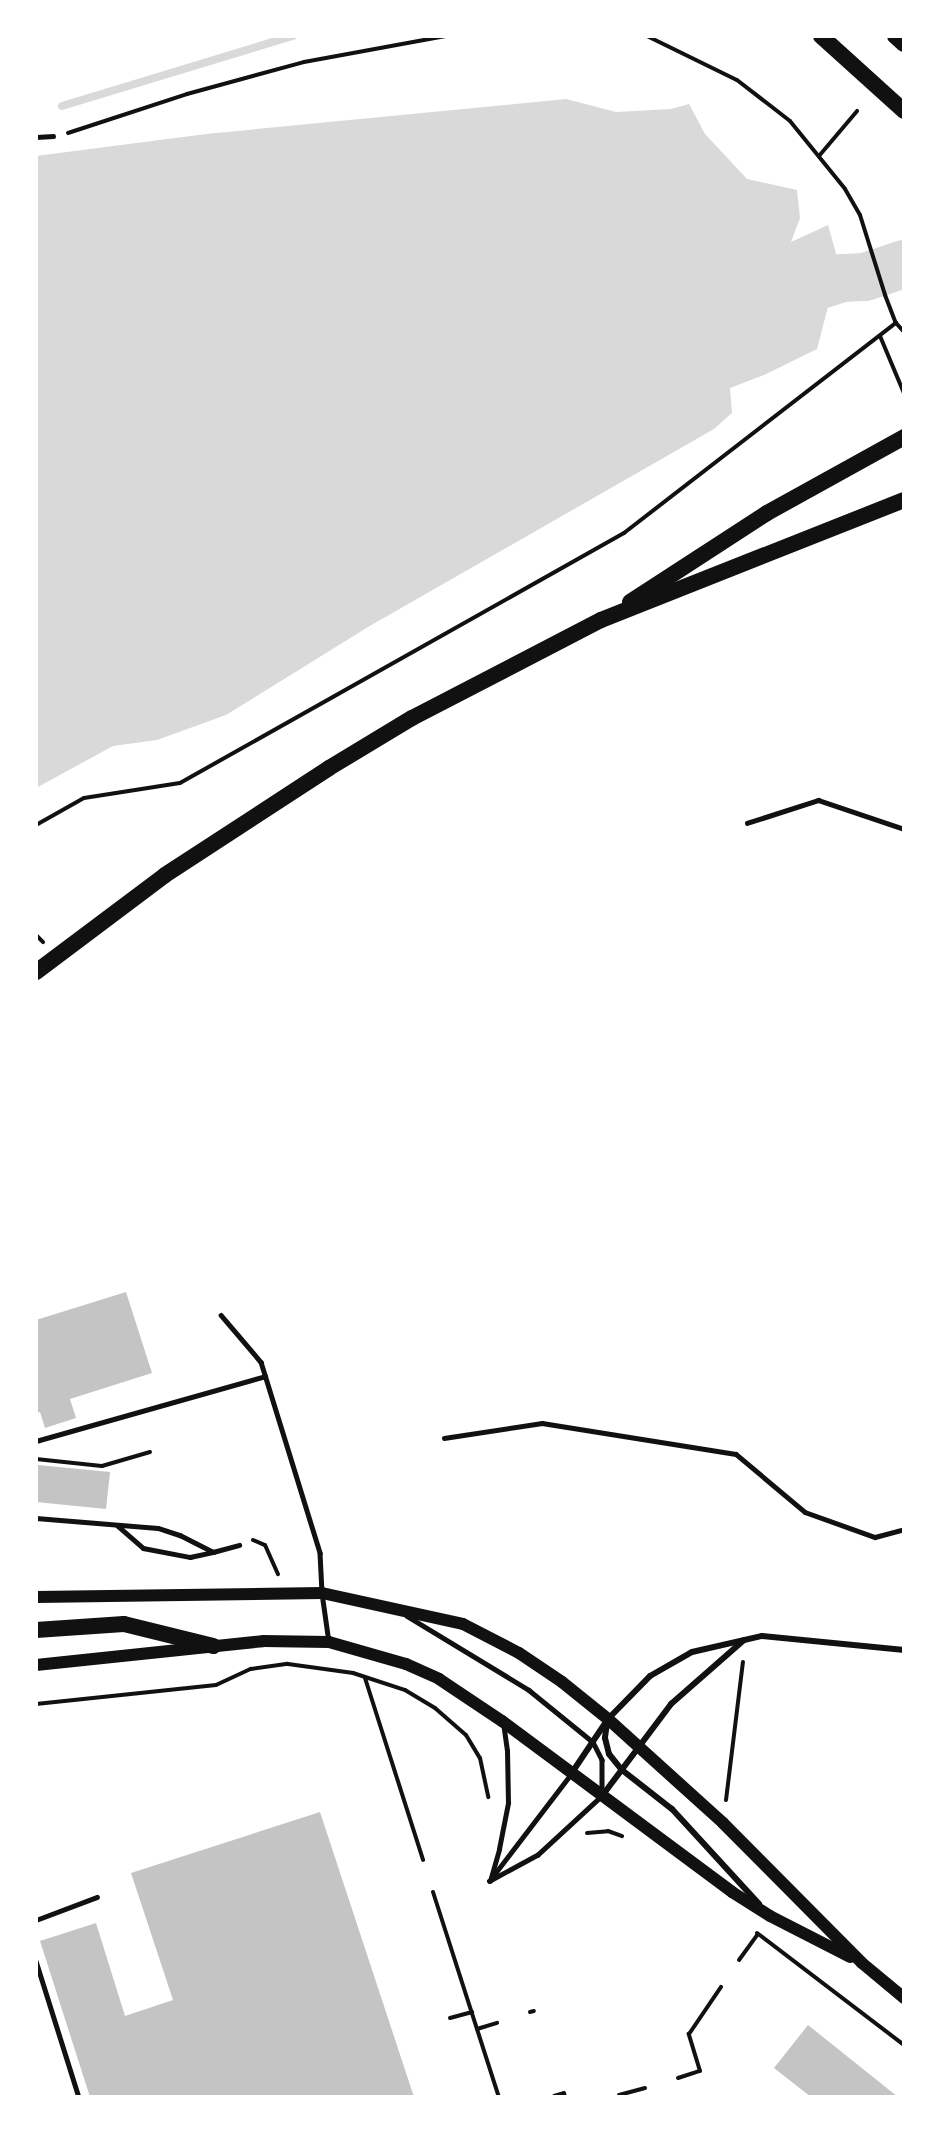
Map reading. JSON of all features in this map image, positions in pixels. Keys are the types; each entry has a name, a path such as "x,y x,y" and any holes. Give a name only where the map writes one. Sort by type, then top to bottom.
{"highway":[{"path":"820,36 904,111"},
{"path":"895,36 904,44"},
{"path":"601,621 767,513 904,437"},
{"path":"36,972 165,875 338,762 412,718 601,621 904,500"},
{"path":"36,1630 124,1624 213,1646"}],"main road":[{"path":"36,1597 322,1593 391,1606 463,1624 519,1653 562,1682 608,1719 723,1823 862,1963 904,1998"},
{"path":"36,1665 263,1641 329,1642 406,1664 439,1679 502,1721 732,1892 770,1916 862,1963"}],"street":[{"path":"571,1774 608,1719 650,1676 692,1652 762,1636 904,1650"},
{"path":"602,1796 671,1704 711,1666 746,1638"},
{"path":"608,1719 605,1738 609,1754 622,1770 672,1809 770,1916"}],"lane":[{"path":"36,137 53,136"},
{"path":"747,824 818,800 904,829"},
{"path":"221,1315 261,1362 320,1553 322,1593 329,1642"},
{"path":"36,1442 265,1376"},
{"path":"444,1438 542,1424 736,1454 805,1512 874,1537 904,1529"},
{"path":"36,1518 158,1528 180,1535 213,1552"},
{"path":"116,1525 143,1548 190,1557 238,1545"},
{"path":"391,1606 529,1690 593,1742 602,1760 602,1796 538,1854 490,1881"},
{"path":"490,1881 500,1849 508,1803 507,1751 502,1721"},
{"path":"490,1881 571,1774"},
{"path":"36,1920 97,1897"},
{"path":"36,1961 79,2097"}],"path":[{"path":"53,136 64,135 187,94 304,62 446,36"},
{"path":"647,36 737,80 790,121 845,189 860,215 885,295 896,323 904,332"},
{"path":"819,156 857,111"},
{"path":"36,825 84,798 180,783 624,533 896,323"},
{"path":"880,336 904,393"},
{"path":"36,1459 102,1466 150,1452"},
{"path":"243,1536 265,1545 278,1574"},
{"path":"723,1823 746,1638"},
{"path":"36,1704 216,1685 251,1669 288,1665 352,1673 415,1696 435,1708 466,1735 480,1758 488,1797"},
{"path":"364,1677 423,1860"},
{"path":"587,1833 608,1831 627,1838"},
{"path":"433,1892 499,2097"},
{"path":"748,1927 904,2045"},
{"path":"739,1960 758,1934"},
{"path":"678,2078 700,2071 689,2034 721,1987"},
{"path":"450,2018 472,2012"},
{"path":"477,2029 497,2023"},
{"path":"619,2095 645,2088"},
{"path":"554,2096 564,2093 565,2097"}],"shaded area":[{"path":"566,99 616,112 671,109 689,104 705,134 747,179 797,190 800,218 791,242 828,225 843,278 830,299 817,349 764,375 730,388 732,413 714,429 368,627 226,715 157,740 113,746 36,788 36,156 206,134"}],"building":[{"path":"126,1292 152,1373 70,1399 76,1418 45,1428 40,1412 36,1413 36,1320"},
{"path":"38,1465 110,1472 106,1509 36,1502"},
{"path":"320,1812 414,2097 90,2097 40,1941 96,1923 125,2016 173,2000 131,1873"},
{"path":"808,2025 898,2097 811,2097 774,2068"}],"waterway":[{"path":"62,106 293,36"},
{"path":"779,298 843,278 865,277 904,264"}]}
